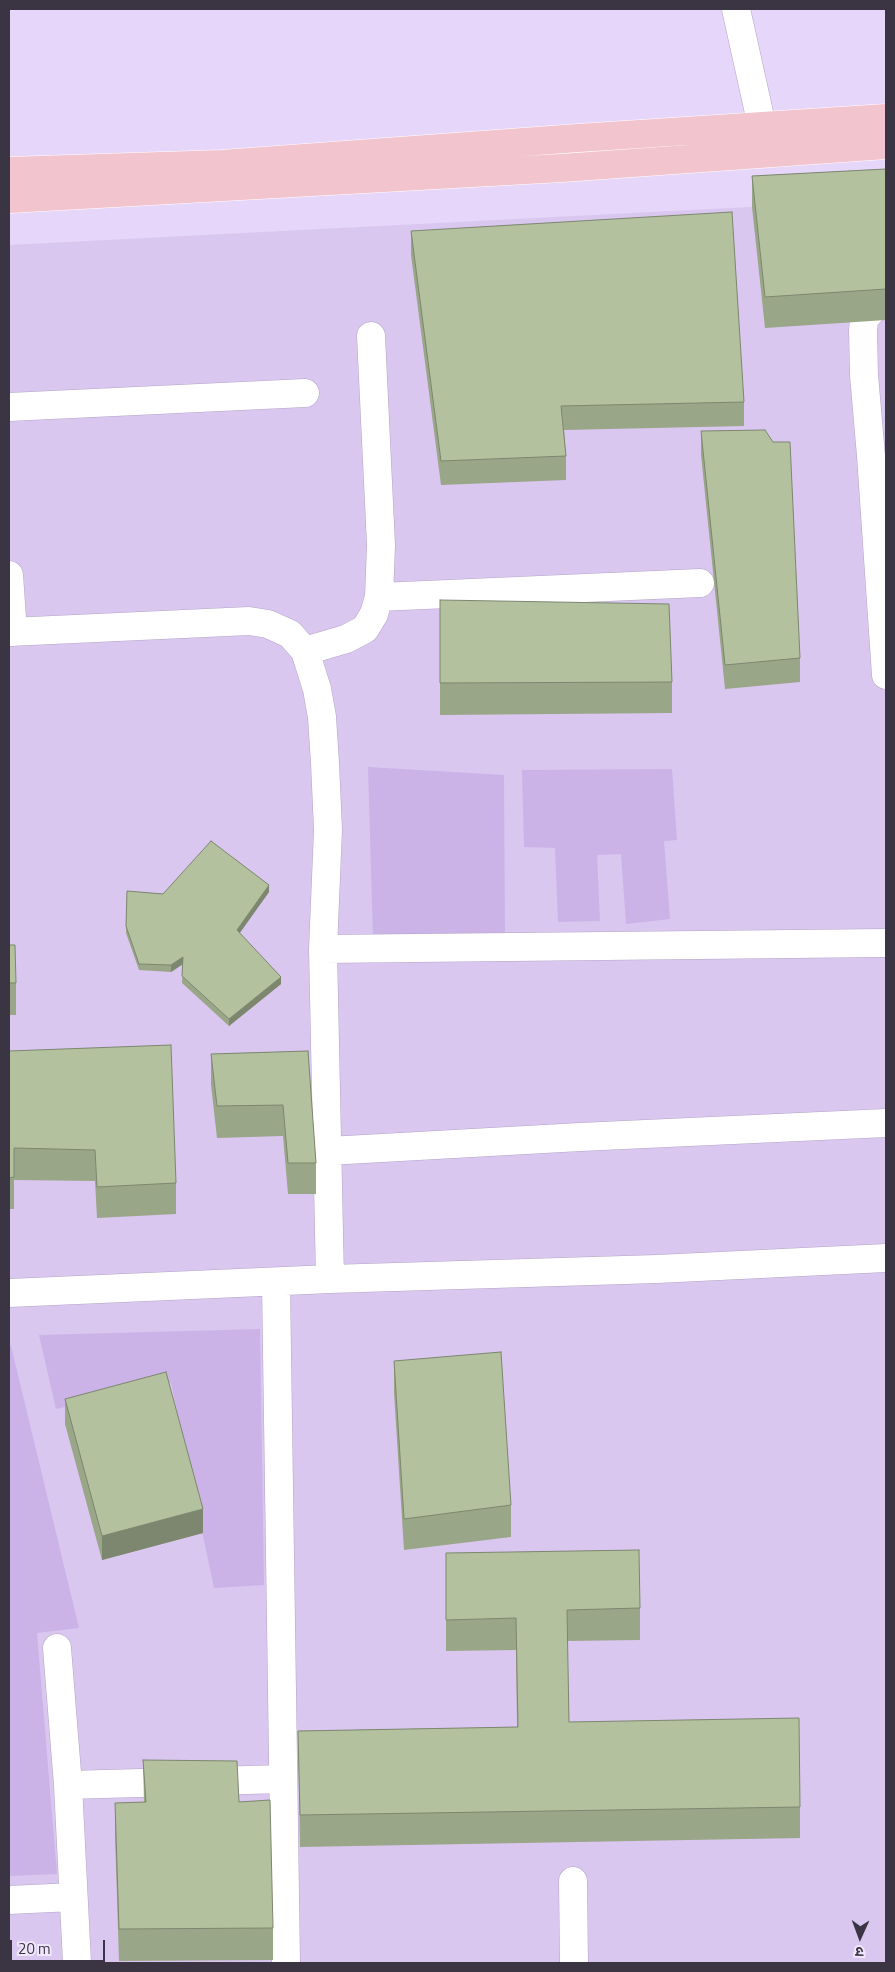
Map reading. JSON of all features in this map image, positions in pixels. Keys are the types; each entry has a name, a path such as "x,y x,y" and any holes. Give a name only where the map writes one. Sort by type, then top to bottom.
{"main road":[{"path":"9,171 222,164 886,118"},
{"path":"9,199 552,168 886,145"}],"street":[{"path":"736,9 762,126"},
{"path":"886,302 874,308 864,318 863,331 864,376 872,456 886,674"},
{"path":"304,651 346,638 365,629 374,614 379,597 381,545 371,336"},
{"path":"9,407 305,393"},
{"path":"9,575 11,632 249,621 268,624 290,634 304,651 317,689 322,717 328,830 323,949 330,1279"},
{"path":"379,597 700,583"},
{"path":"323,949 886,943"},
{"path":"328,1151 886,1123"},
{"path":"9,1293 276,1283 330,1279 657,1269 886,1258"},
{"path":"276,1283 286,1963"},
{"path":"57,1648 68,1786 77,1963"},
{"path":"68,1786 283,1779"},
{"path":"573,1881 574,1963"},
{"path":"9,1900 73,1898"}],"shaded area":[{"path":"886,200 886,1963 9,1963 9,245"},
{"path":"368,767 504,775 505,937 373,937"},
{"path":"672,769 677,840 664,841 670,919 626,924 621,854 597,855 600,921 558,922 555,848 524,847 522,770"},
{"path":"260,1329 264,1585 214,1588 171,1383 56,1409 39,1335"},
{"path":"9,1346 11,1346 79,1628 37,1633 57,1874 9,1876"}],"building":[{"path":"886,169 886,289 765,297 752,176"},
{"path":"732,212 744,402 561,406 566,456 441,461 411,231"},
{"path":"765,430 773,442 790,442 800,658 725,665 701,431"},
{"path":"440,600 669,604 672,682 440,683"},
{"path":"211,841 269,885 237,930 281,977 229,1019 182,976 183,957 171,965 139,964 126,926 127,891 163,894"},
{"path":"9,945 15,945 16,983 9,983"},
{"path":"171,1045 176,1183 97,1187 95,1150 14,1148 14,1177 9,1178 9,1051"},
{"path":"308,1051 316,1163 288,1163 283,1105 217,1106 211,1054"},
{"path":"501,1352 511,1505 404,1519 394,1361"},
{"path":"166,1372 203,1509 102,1536 65,1399"},
{"path":"639,1550 640,1608 567,1610 569,1722 799,1718 800,1807 300,1815 298,1731 518,1727 516,1618 446,1620 446,1553"},
{"path":"143,1760 237,1761 239,1802 270,1800 273,1928 119,1929 115,1803 146,1802"}]}
